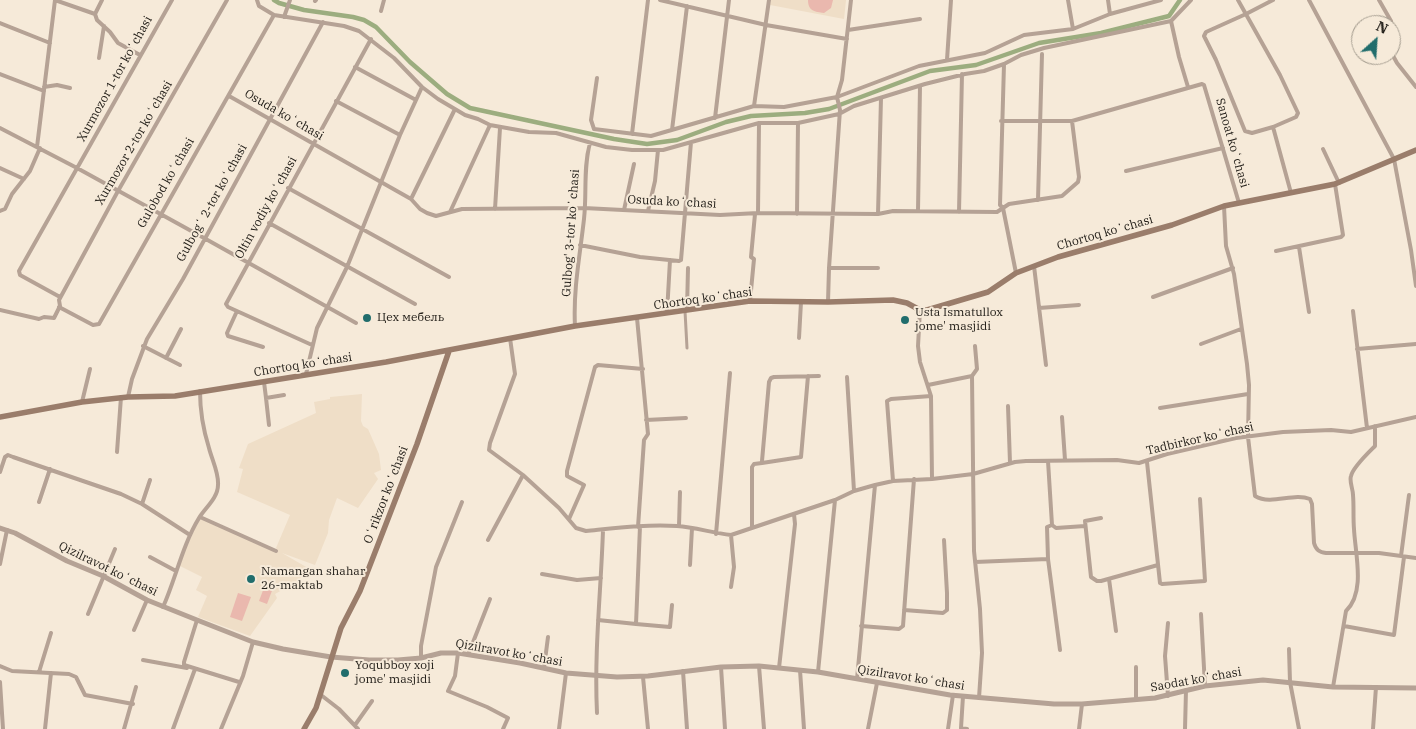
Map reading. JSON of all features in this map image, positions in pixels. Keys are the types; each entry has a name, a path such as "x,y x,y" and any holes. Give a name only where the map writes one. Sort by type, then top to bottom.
{"main road":[{"name":"Chortoq koʻchasi","path":"0,417 121,397 175,396 449,351 575,326 750,301 828,302 893,300 907,303 920,310 934,308 988,292 1016,273 1058,257 1172,225 1224,206 1337,184 1416,150"},
{"name":"Oʻrikzor koʻchasi","path":"304,729 316,708 341,628 360,591 413,453 449,351"}],"street":[{"path":"0,211 5,210 12,194 32,168 38,148 55,0 95,14"},
{"path":"102,0 95,14 97,20 110,32 118,43 140,55"},
{"name":"Xurmozor 1-tor koʻchasi","path":"60,297 20,275 19,271 172,0"},
{"name":"Xurmozor 2-tor koʻchasi","path":"60,297 227,0"},
{"path":"257,0 259,6 274,15 353,28 371,39 394,58 422,87 455,109 490,125 538,133 556,133 606,147 632,150 672,149 759,123 798,123 839,112 920,86 1004,64 1021,54 1171,21 1191,0"},
{"path":"381,11 384,0"},
{"path":"632,134 648,0"},
{"path":"660,0 671,1 766,25 847,39"},
{"path":"715,118 729,0"},
{"path":"754,106 769,0"},
{"path":"828,302 839,112 837,99 842,80 851,0"},
{"path":"947,60 951,0"},
{"path":"1068,0 1073,29"},
{"path":"1108,0 1110,14"},
{"path":"597,78 591,120 592,127 597,130 651,136 754,106 784,107 837,99 919,66 985,53 1024,35 1073,29 1110,14 1160,0"},
{"path":"1238,0 1246,14 1280,75 1298,113 1296,117 1273,127 1252,133 1245,131 1205,38 1206,32 1246,14 1273,0"},
{"path":"1309,0 1394,159 1416,286"},
{"path":"1379,0 1387,15"},
{"path":"284,16 290,1"},
{"path":"672,130 687,6"},
{"name":"Gulobod koʻchasi","path":"59,308 93,325 99,324 160,213 274,15"},
{"path":"848,30 920,19"},
{"path":"1001,121 1072,121 1188,87 1171,21"},
{"name":"Gulbogʻ 2-tor koʻchasi","path":"128,397 143,346 183,279 323,22"},
{"path":"0,23 50,43"},
{"path":"99,58 104,26"},
{"name":"Oltin vodiy koʻchasi","path":"237,311 226,304 371,39"},
{"path":"1038,200 1042,54"},
{"path":"1004,64 1000,205 1003,208 1016,273"},
{"path":"1399,65 1416,87"},
{"path":"355,67 416,100"},
{"path":"0,74 44,89 55,84 70,88"},
{"path":"959,212 962,74"},
{"name":"Sanoat koʻchasi","path":"1188,87 1204,85 1239,203"},
{"path":"918,212 920,86"},
{"path":"306,374 312,345 326,307 347,267 400,135 422,87"},
{"name":"Osuda koʻchasi","path":"229,96 411,198 420,209 431,215 440,216 462,209 584,208 720,215 756,213 878,214 893,211 997,212 1009,204 1062,196 1078,180 1072,121"},
{"path":"878,214 881,98"},
{"path":"336,101 400,135"},
{"path":"411,198 455,109"},
{"path":"750,301 754,259 751,257 756,213 759,123"},
{"path":"797,214 798,123"},
{"path":"450,212 490,125"},
{"path":"1273,127 1291,193"},
{"path":"0,128 160,213 356,323"},
{"path":"495,210 500,128"},
{"path":"580,245 631,255 679,261 682,259 691,142"},
{"name":"Gulbog' 3-tor koʻchasi","path":"575,326 577,262 584,217 586,155 590,143"},
{"path":"1126,171 1223,148"},
{"path":"1276,251 1343,235 1337,184 1323,149"},
{"path":"648,211 655,181 658,150"},
{"path":"624,210 634,164"},
{"path":"0,168 24,179"},
{"path":"288,188 449,277"},
{"path":"1224,206 1226,246 1233,268 1247,364 1249,385 1248,437 1255,496 1264,500 1303,497 1310,499 1315,549 1326,554 1379,553 1416,558"},
{"path":"269,224 415,304"},
{"path":"1299,246 1309,312"},
{"path":"666,313 670,260"},
{"path":"1034,266 1046,365"},
{"path":"688,268 686,310 688,348"},
{"path":"829,268 878,268"},
{"path":"1153,297 1233,268"},
{"path":"0,310 39,319 44,317 54,318 59,308 58,301 60,297"},
{"path":"799,338 801,302"},
{"path":"1039,308 1079,305"},
{"path":"920,310 918,354 931,396 932,479"},
{"path":"263,347 228,336 227,333 237,311 312,345"},
{"path":"1353,311 1367,428"},
{"path":"636,624 644,440 648,434 637,318"},
{"path":"166,358 181,329"},
{"path":"1201,344 1241,329"},
{"path":"510,338 514,374 489,449 524,475 570,519 576,528 581,530 655,525 678,526 716,534 731,535 734,567 731,587"},
{"path":"1357,349 1416,344"},
{"path":"143,346 180,365"},
{"path":"975,346 977,369 972,376 975,562 982,653 979,698"},
{"path":"570,519 584,485 567,476 567,471 596,366 643,368"},
{"path":"82,402 90,370"},
{"path":"716,534 730,373"},
{"path":"752,528 752,467 754,464 801,457 808,376"},
{"path":"762,464 770,378 819,376"},
{"path":"928,385 972,376"},
{"path":"846,377 854,491"},
{"path":"264,382 269,425"},
{"path":"163,607 173,585 176,570 190,535 200,516 215,496 218,483 202,422 200,391"},
{"path":"1160,408 1248,394"},
{"path":"266,398 284,395"},
{"path":"893,481 887,401 891,399 931,396"},
{"path":"117,452 121,397"},
{"path":"1008,406 1010,463"},
{"path":"1062,417 1066,460"},
{"name":"Tadbirkor koʻchasi","path":"731,535 835,500 854,491 893,481 973,474 1010,463 1066,460 1147,462 1167,454 1248,437 1283,432 1331,430 1351,432 1416,417"},
{"path":"646,420 686,418"},
{"path":"1333,687 1346,611 1352,604 1356,588 1358,562 1350,476 1375,446 1375,426"},
{"path":"0,472 3,460 8,455 99,485 142,504 190,535"},
{"path":"1048,461 1052,525"},
{"path":"1147,462 1160,583 1162,584 1205,581 1200,498"},
{"path":"39,502 50,469"},
{"path":"488,540 524,475"},
{"path":"861,626 901,629 903,626 914,479"},
{"path":"142,504 150,480"},
{"path":"857,679 875,485"},
{"path":"678,526 680,492"},
{"path":"1344,626 1394,635 1409,495"},
{"path":"818,672 835,500"},
{"path":"421,658 421,646 436,567 462,502"},
{"path":"779,668 795,524 794,514"},
{"path":"200,516 276,551"},
{"path":"1101,518 1085,520 1091,577 1097,581 1109,579 1158,565"},
{"path":"1052,525 1056,528 1085,526"},
{"path":"1052,525 1047,527 1048,559 1060,650"},
{"name":"Qizilravot koʻchasi","path":"0,528 67,561 103,576 163,607 253,642 331,657 368,660 421,658 441,653 458,653 566,673 643,677 721,667 759,666 818,672 953,696 979,698"},
{"path":"690,565 692,528"},
{"path":"0,564 7,530"},
{"path":"597,713 595,675 602,578 603,530"},
{"path":"904,610 943,613 947,610 944,540"},
{"path":"88,614 115,549"},
{"path":"150,557 176,570"},
{"path":"975,562 1048,559"},
{"path":"542,574 576,580 602,578"},
{"path":"1109,579 1116,631"},
{"path":"468,655 490,599"},
{"path":"134,630 147,600"},
{"path":"598,620 670,627 672,605"},
{"path":"1201,614 1205,686"},
{"path":"188,668 184,662 197,620"},
{"path":"1168,622 1165,656 1168,696"},
{"path":"39,672 51,633"},
{"path":"544,668 548,637"},
{"path":"221,729 243,676 253,642"},
{"path":"1289,649 1290,682 1299,729"},
{"path":"458,653 455,676 448,691 508,718 503,729"},
{"path":"143,660 195,669 239,682"},
{"path":"0,666 12,671 73,675 78,680 85,695 133,704"},
{"path":"759,666 764,729"},
{"path":"721,667 725,729"},
{"path":"1136,667 1136,699"},
{"path":"173,729 195,669"},
{"path":"800,670 804,729"},
{"path":"682,671 687,729"},
{"path":"45,729 51,673"},
{"path":"559,729 566,673"},
{"path":"643,677 648,729"},
{"name":"Saodat koʻchasi","path":"979,698 1054,704 1082,704 1168,696 1205,686 1263,680 1333,687 1416,688"},
{"path":"0,682 3,729"},
{"path":"868,729 877,683"},
{"path":"124,729 133,704 136,687"},
{"path":"1374,729 1376,687"},
{"path":"1185,729 1186,690"},
{"path":"321,694 357,727 372,701"},
{"path":"948,729 953,696"},
{"path":"962,696 961,728 967,729"},
{"path":"1079,729 1082,704"}],"shaded area":[{"path":"771,0 846,0 844,19 770,5"},
{"path":"808,0 833,0 831,8 824,13 811,9"},
{"path":"362,394 361,421 363,426 368,429 379,454 381,470 374,473 378,479 358,508 337,498 329,520 328,533 315,565 282,553 308,568 298,581 275,594 277,598 250,636 198,617 207,596 196,590 202,577 178,565 200,518 278,552 276,548 290,515 237,492 243,469 239,468 248,444 316,413 314,402 330,399 330,397"},
{"path":"265,585 273,588 267,604 259,601"},
{"path":"238,593 251,597 242,621 230,617"}],"waterway":[{"path":"274,0 304,10 364,20 376,27 410,62 447,94 470,108 614,139 647,144 677,140 726,122 751,116 805,113 829,109 930,71 976,65 1039,43 1101,33 1169,16 1180,0"}],"place":[{"name":"Цех мебель","path":"367,318"},
{"name":"Usta Ismatullox jome' masjidi","path":"905,320"},
{"name":"Namangan shahar 26-maktab","path":"251,579"},
{"name":"Yoqubboy xoji jome' masjidi","path":"345,673"}]}
